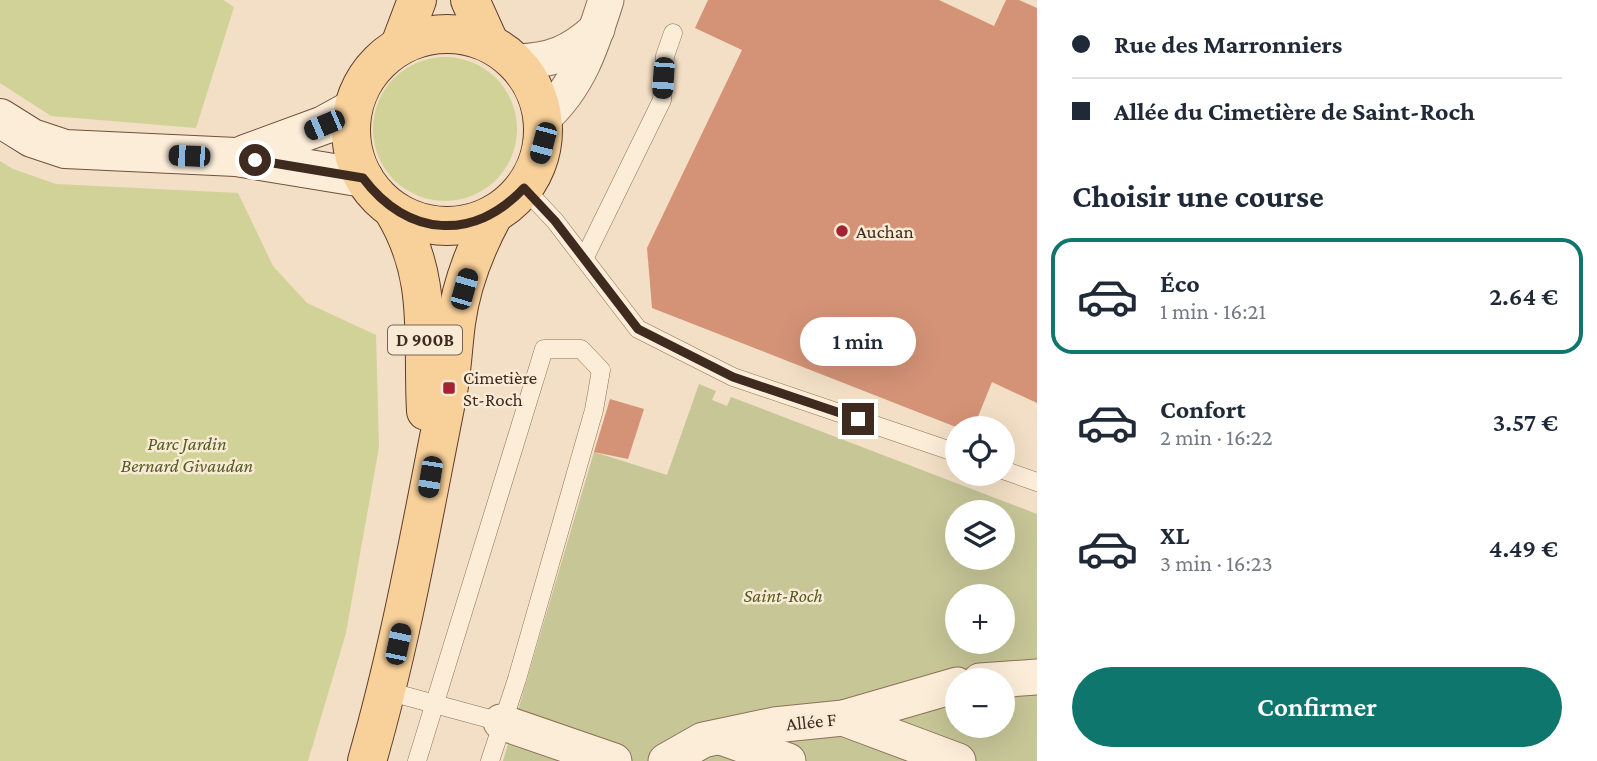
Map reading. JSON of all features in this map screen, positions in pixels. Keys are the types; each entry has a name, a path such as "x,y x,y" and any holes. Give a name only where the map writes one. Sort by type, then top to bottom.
{"main road":[{"path":"400,45 417,0"},
{"path":"470,0 502,52 538,97 543,118 543,143 536,166 524,188 494,214 470,223 443,226 417,221 393,210 363,178 351,144 352,108 362,83 379,62 400,45 421,36 444,33 467,35 502,52"},
{"name":"D 900B","path":"393,210 415,253 422,288 430,477"},
{"name":"D 900B","path":"368,761 387,691 418,549 449,388 456,320 477,245 494,214"}],"street":[{"path":"502,52 534,61 576,48 601,15"},
{"path":"543,118 560,103 573,83 601,15"},
{"path":"236,157 312,130 352,108"},
{"path":"0,118 32,138 65,149 236,157 363,178"},
{"path":"1015,679 1037,677"},
{"name":"Allée F","path":"666,761 703,740 774,725 843,718 945,688"},
{"path":"843,718 958,761"},
{"path":"501,722 614,761"},
{"path":"721,737 788,761"}],"lane":[{"path":"584,259 662,100 665,56 673,33"},
{"path":"524,188 638,329 733,377 945,449"},
{"path":"417,761 544,349 581,348 601,370 594,410 517,679 490,761"},
{"path":"1015,474 1037,482"},
{"path":"387,691 501,722"}],"green space":[{"path":"0,0 223,0 234,7 196,128 51,116 0,83"},
{"path":"445,57 472,63 496,78 511,102 517,129 511,156 496,180 472,195 445,201 418,195 394,180 379,156 373,129 379,102 394,78 418,63"},
{"name":"Parc Jardin Bernard Givaudan","path":"0,161 13,169 56,184 238,193 273,266 307,303 376,335 379,447 346,633 308,761 0,761"},
{"name":"Saint-Roch","path":"699,384 716,391 712,400 727,406 731,397 945,479 945,486 964,486 1000,500 945,500 945,570 1015,570 1015,506 1037,514 1037,761 503,761 594,452 667,475"}],"building":[{"name":"Auchan","path":"708,0 939,0 994,26 1006,0 1019,0 1037,8 1037,403 992,382 978,416 945,416 945,423 652,308 647,248 742,50 695,28"},
{"path":"610,399 644,409 628,459 594,452"}],"place":[{"name":"Auchan","path":"842,231"},
{"name":"Cimetière St-Roch","path":"449,388"}],"route":[{"path":"255,160 363,178 393,210 417,221 443,226 470,223 494,214 524,188 555,221 638,329 733,377 858,419"}]}
